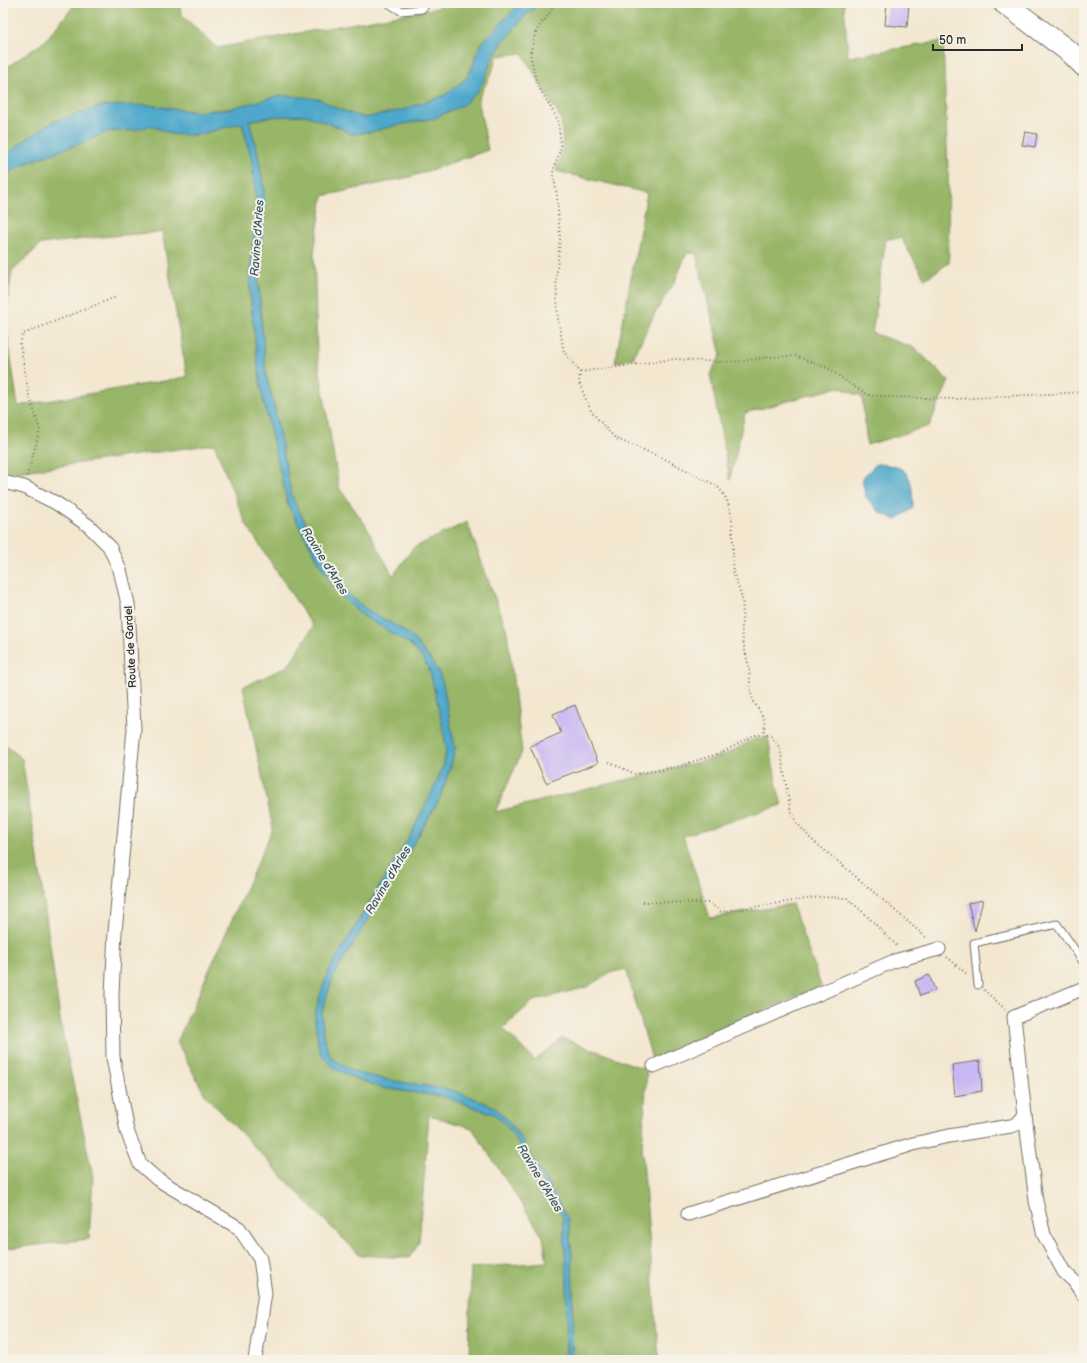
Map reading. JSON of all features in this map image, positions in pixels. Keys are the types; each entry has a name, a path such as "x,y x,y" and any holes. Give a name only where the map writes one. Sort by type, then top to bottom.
{"main road":[{"path":"1004,3 1071,53 1084,66"}],"street":[{"name":"Route de Gardel","path":"3,482 24,487 56,503 88,526 109,546 120,570 128,604 134,729 115,932 112,994 113,1057 127,1130 140,1164 157,1179 239,1228 260,1259 265,1293 255,1360"},
{"path":"654,1066 880,967 939,950"},
{"path":"1084,988 1014,1017 1036,1201 1044,1235 1064,1272 1074,1281 1084,1296"},
{"path":"688,1214 862,1159 932,1139 1011,1126 1017,1124 1025,1115"}],"lane":[{"path":"388,3 401,11 422,9 427,3"},
{"path":"978,985 974,943 1058,924 1084,963"}],"path":[{"path":"556,3 536,31 530,54 537,84 558,120 560,147 553,171 557,196 560,239 556,281 558,319 564,352 580,372 579,384 591,411 609,432 617,439 663,458 715,486 724,494 730,512 733,538 733,569 742,600 742,632 749,667 750,685 755,704 763,715 765,727 763,735"},
{"path":"24,487 40,430 27,388 20,344 23,334 116,298"},
{"path":"580,372 675,359 719,362 795,356 830,369 868,395 891,398 956,399 1084,392"},
{"path":"609,762 635,774 677,767 723,752 754,735 770,735 780,748 790,808 797,823 811,839 1014,1017"},
{"path":"643,902 710,903 721,912 818,897 847,898 899,949 911,957"}],"green space":[{"path":"76,3 178,3 182,15 217,48 438,8 438,3 521,3 483,41 476,54 473,66 467,78 445,95 402,110 365,118 338,109 319,99 195,112 148,105 52,122 18,145 3,158 3,70 45,41"},
{"path":"541,3 844,3 848,57 943,41 948,172 949,263 925,279 901,238 886,239 872,333 915,348 949,381 929,426 867,445 862,397 839,387 745,413 730,480 710,374 721,355 696,253 687,253 675,281 654,315 633,358 615,363 647,193 556,171 563,147 561,119 522,53 497,56 492,72 478,99 488,150 410,177 323,196 314,252 317,354 339,488 365,524 393,576 413,548 467,522 507,631 522,752 495,812 723,756 756,738 768,737 782,805 683,836 710,918 792,904 821,986 652,1059 626,969 609,973 587,987 533,1001 503,1028 535,1061 562,1038 647,1070 642,1148 659,1360 572,1360 573,1295 570,1229 544,1176 522,1140 495,1107 446,1089 388,1080 357,1073 331,1057 327,1047 323,1030 322,1015 323,1007 334,975 385,893 440,798 451,766 455,748 443,684 433,663 401,629 366,609 349,595 322,555 292,497 273,401 266,375 258,278 265,208 264,188 257,149 249,121 269,117 306,115 341,128 350,134 355,134 427,120 484,80 493,57 503,42 525,16"},
{"path":"242,123 252,161 256,200 250,293 262,395 288,505 316,557 337,590 362,615 411,645 424,660 431,675 444,732 446,750 444,764 436,784 411,834 329,970 315,1021 319,1049 352,1077 382,1088 444,1097 494,1114 507,1126 535,1169 563,1217 567,1282 566,1360 469,1360 471,1268 547,1262 543,1237 472,1128 429,1115 419,1243 409,1258 360,1255 323,1219 205,1095 177,1042 273,828 243,687 288,666 313,627 246,524 214,444 3,474 3,176 31,161 110,131 128,131 147,126 172,134 201,134","holes":["162,232 187,377 18,406 5,319 12,272 41,244"]},
{"path":"3,742 22,759 37,852 61,1026 93,1177 89,1239 3,1249"}],"water":[{"name":"Ravine d'Arles","path":"521,3 541,3 525,16 503,42 493,57 484,80 477,92 463,105 435,118 355,134 350,134 341,128 306,115 269,117 249,121 257,149 264,188 265,208 258,278 266,375 273,401 292,497 322,555 349,595 366,609 401,629 413,638 433,663 443,684 455,748 451,766 440,798 385,893 334,975 323,1007 322,1015 323,1030 327,1047 331,1057 357,1073 457,1092 495,1107 508,1121 522,1140 568,1219 572,1255 572,1360 566,1360 567,1282 563,1217 535,1169 507,1126 494,1114 444,1097 382,1088 352,1077 335,1069 324,1058 319,1049 315,1014 329,970 411,834 436,784 444,764 446,750 444,732 431,675 424,660 411,645 362,615 342,597 324,571 288,505 262,395 257,359 250,293 256,200 252,161 242,123 201,134 190,135 172,134 148,126 135,130 110,131 31,161 3,176 3,158 18,145 52,122 102,106 148,105 195,112 224,110 282,95 319,99 338,109 365,118 402,110 445,95 467,78 473,66 476,54 483,41"},
{"path":"876,464 888,465 903,470 910,480 913,508 896,520 879,512 865,496 862,478"}],"building":[{"path":"887,3 909,4 907,27 885,25"},
{"path":"1025,132 1037,134 1035,147 1022,145"},
{"path":"575,705 598,763 546,783 530,746 561,733 553,714"},
{"path":"983,900 975,931 968,903"},
{"path":"929,975 935,990 920,996 915,981"},
{"path":"980,1061 982,1091 955,1096 952,1065"}]}
